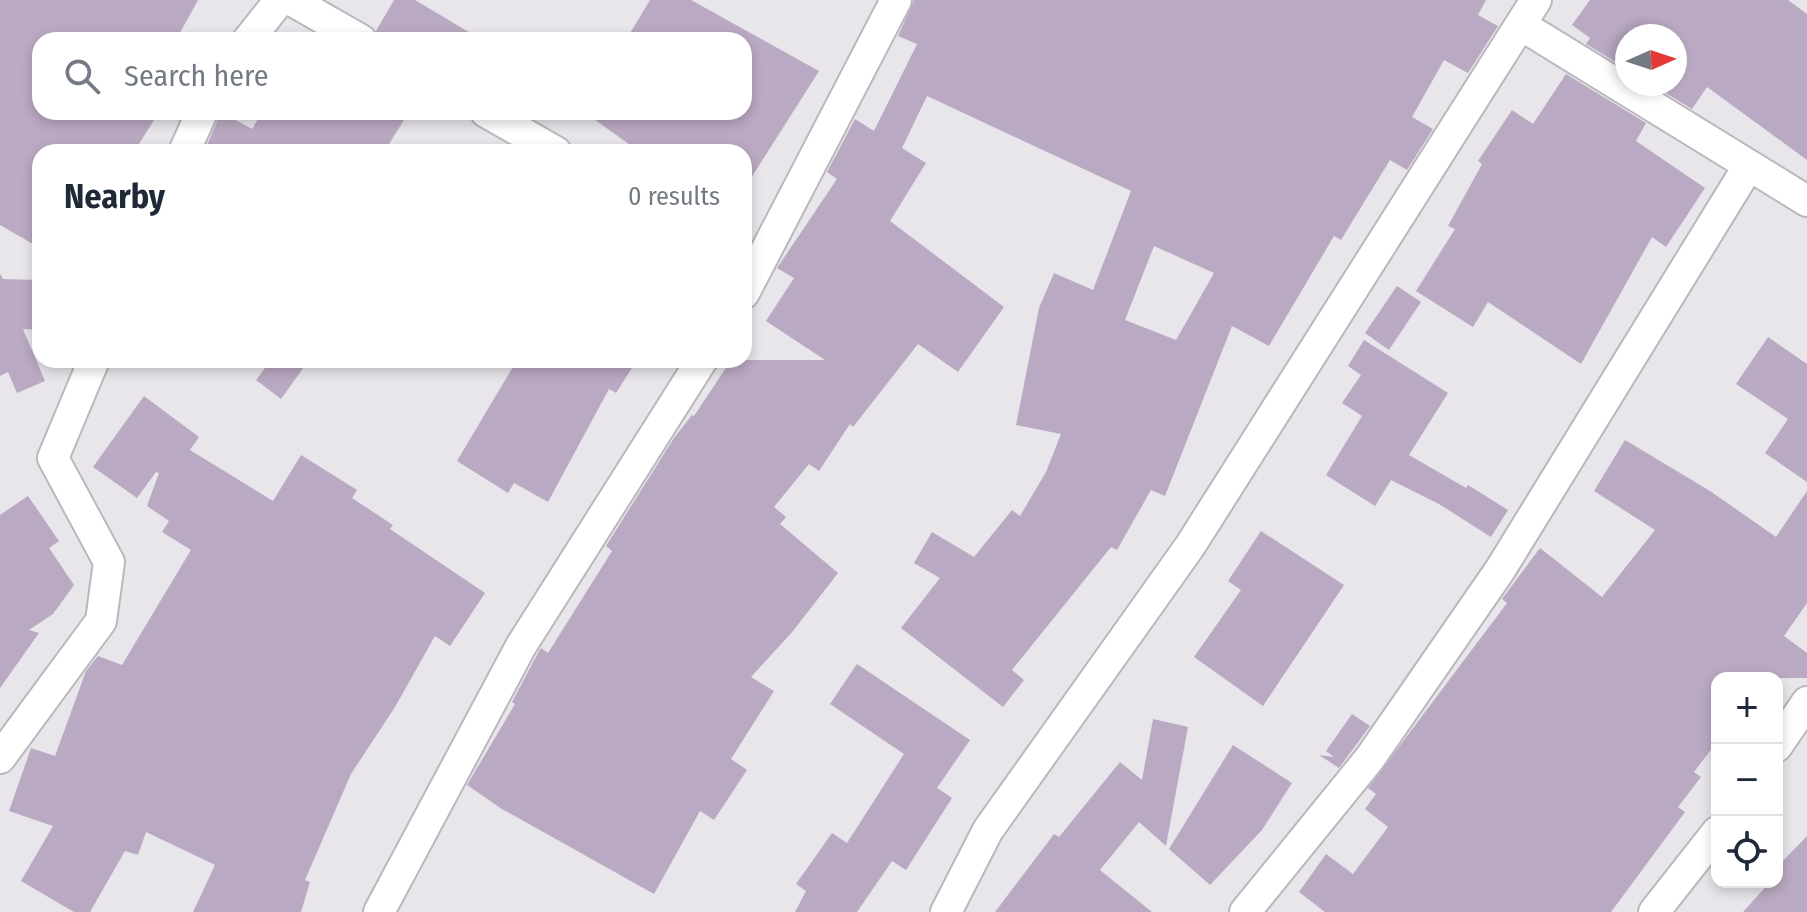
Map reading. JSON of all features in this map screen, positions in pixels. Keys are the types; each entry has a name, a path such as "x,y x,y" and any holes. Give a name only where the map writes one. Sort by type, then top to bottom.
{"street":[{"path":"254,32 280,0"},
{"path":"291,0 347,32"},
{"path":"752,268 896,0"},
{"path":"946,912 988,830 1190,546 1528,12 1748,167 1807,201"},
{"path":"188,144 198,120"},
{"path":"500,120 542,144"},
{"path":"1245,912 1370,758 1500,570 1748,167"},
{"path":"0,758 101,621 109,562 53,458 91,368"},
{"path":"379,912 521,646 697,368"},
{"path":"1778,744 1807,702"},
{"path":"1654,912 1711,840"}],"building":[{"path":"0,0 198,0 180,32 32,32 32,120 154,120 139,144 32,144 32,243 0,225"},
{"path":"394,0 415,0 469,32 376,32"},
{"path":"650,0 691,0 749,32 631,32"},
{"path":"914,0 1486,0 1478,15 1498,26 1468,73 1444,60 1412,117 1433,129 1407,170 1390,160 1341,240 1334,236 1269,346 1232,326 1165,496 1151,490 1117,550 1111,547 1012,670 1024,680 1003,707 901,628 940,578 914,563 932,532 974,557 1012,510 1020,516 1046,472 1061,434 1016,425 1039,308 1054,273 1093,290 1131,191 927,96 902,148 926,163 890,221 1004,307 958,372 918,344 853,427 850,424 819,471 809,464 774,507 786,517 780,524 838,573 793,631 751,677 774,691 731,759 747,770 714,820 700,811 654,894 502,809 467,785 515,704 512,702 541,648 548,653 612,551 606,546 674,438 694,416 726,368 752,368 752,360 825,360 766,321 794,278 777,268 837,179 827,172 855,119 874,131 917,44 898,36","holes":["1154,246 1214,273 1176,340 1125,320"]},
{"path":"1590,0 1788,0 1807,14 1807,160 1707,87 1692,109 1671,96 1687,96 1687,24 1615,24 1615,62 1586,44 1590,38 1572,25"},
{"path":"752,34 819,71 752,176 752,144 629,144 595,120 752,120"},
{"path":"1566,74 1646,123 1636,141 1705,188 1666,247 1652,237 1581,364 1488,302 1473,327 1416,291 1455,229 1448,226 1482,164 1478,161 1512,110 1533,124"},
{"path":"218,120 236,120 252,129 257,120 404,120 389,144 207,144"},
{"path":"0,274 3,279 32,280 32,330 23,329 32,350 32,368 40,368 45,381 17,393 8,372 0,376"},
{"path":"1397,286 1421,302 1389,350 1365,333"},
{"path":"1768,337 1807,364 1807,482 1765,453 1788,419 1736,384"},
{"path":"1364,340 1448,393 1409,455 1466,488 1468,485 1508,510 1491,537 1439,504 1391,480 1375,506 1326,475 1362,416 1342,403 1361,375 1348,366"},
{"path":"265,368 303,368 281,399 256,380"},
{"path":"512,368 632,368 616,393 609,389 548,502 514,483 508,493 457,461"},
{"path":"144,396 199,437 190,450 273,501 301,455 357,490 352,498 393,525 390,529 485,593 450,646 435,636 395,707 351,774 305,880 310,882 301,912 193,912 215,865 146,832 138,855 125,851 90,912 74,912 21,881 53,826 9,811 31,748 55,756 86,671 98,656 122,665 191,550 162,532 169,521 147,506 159,473 156,472 137,498 93,467"},
{"path":"1625,440 1710,491 1776,537 1807,491 1807,603 1784,636 1807,653 1807,678 1783,678 1783,672 1711,672 1711,750 1694,772 1701,777 1678,807 1685,812 1611,912 1325,912 1299,892 1326,854 1353,874 1388,827 1365,809 1376,794 1368,788 1507,603 1502,599 1540,548 1602,597 1655,530 1594,491"},
{"path":"28,496 59,541 49,548 74,585 53,614 29,630 39,633 0,688 0,515"},
{"path":"1261,531 1344,585 1263,706 1194,657 1241,590 1228,581"},
{"path":"857,664 970,740 937,788 952,798 906,870 892,861 857,912 795,912 806,891 796,884 832,833 847,843 904,754 830,704"},
{"path":"1352,714 1370,726 1339,768 1319,755 1334,757 1326,751"},
{"path":"1153,719 1188,727 1166,846 1139,822 1100,870 1152,912 995,912 1054,834 1059,837 1120,762 1142,780"},
{"path":"1233,745 1292,783 1262,830 1210,885 1169,849"},
{"path":"1807,836 1807,912 1743,912 1765,888 1783,888 1783,861"}]}
